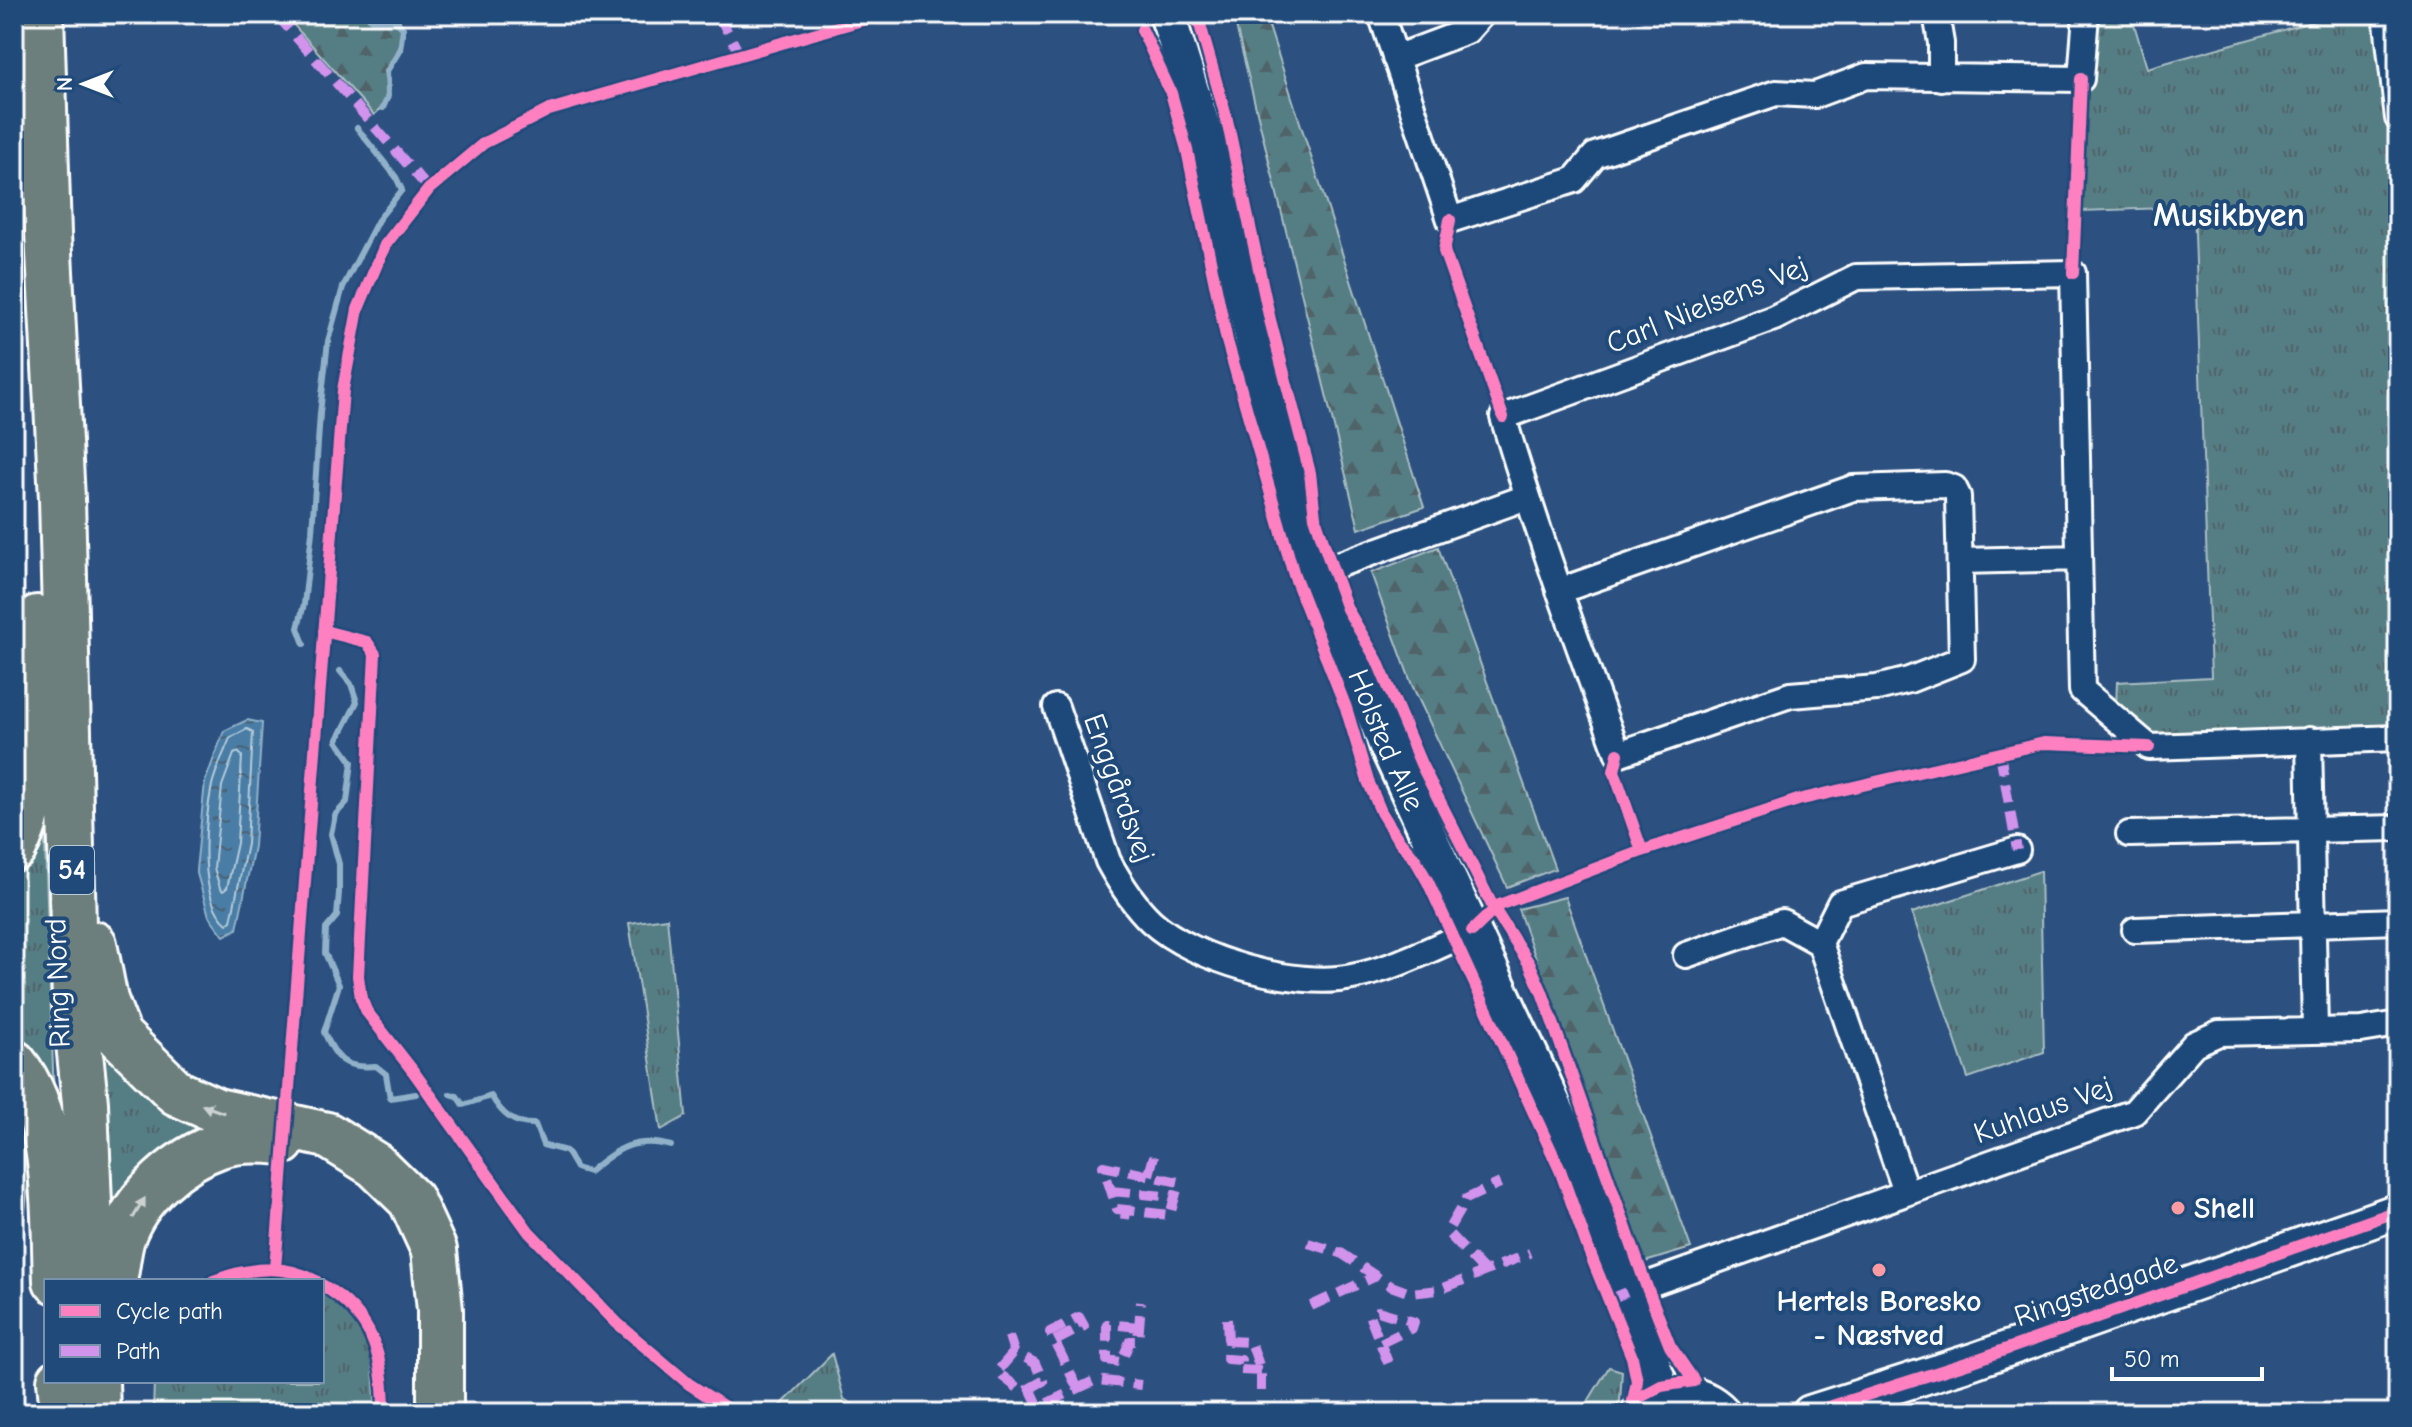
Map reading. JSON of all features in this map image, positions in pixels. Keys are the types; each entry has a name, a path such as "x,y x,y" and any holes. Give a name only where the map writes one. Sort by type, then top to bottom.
{"highway":[{"name":"Ring Nord","path":"21,14 71,1279"},
{"name":"54","path":"41,14 67,636 75,1003 85,1103 92,1279"},
{"path":"14,848 22,833 33,788 37,743 41,520"},
{"path":"67,636 84,708 94,948 105,1000 119,1036 177,1093 217,1111 327,1135 375,1165 411,1200 434,1250 440,1310 440,1413"},
{"path":"14,1063 23,1075 41,1117 52,1172 56,1279"},
{"path":"114,1279 122,1237 144,1198 180,1165 221,1145 265,1140 321,1148 366,1175 400,1208 421,1254 427,1353 426,1413"},
{"path":"60,1383 63,1413"},
{"path":"75,1383 77,1413"},
{"path":"96,1383 97,1413"},
{"path":"108,1383 108,1413"}],"street":[{"name":"Holsted Alle","path":"1167,14 1208,144 1275,436 1318,572 1375,720 1576,1153 1627,1292 1652,1405"},
{"path":"1381,14 1450,220 1574,180 1595,155 1776,93 1815,95 1866,76 2081,79 2086,14"},
{"path":"1395,58 1467,31 1482,14"},
{"path":"1936,14 1941,43 1941,78"},
{"path":"2386,14 2398,118"},
{"name":"Carl Nielsens Vej","path":"1559,591 1853,488 1945,485 1954,488 1958,496 1962,659 1909,680 1877,688 1790,695 1618,754 1559,591 1503,417 1774,318 1856,277 2073,273 2082,690 2149,747 2309,740"},
{"path":"1318,572 1527,497"},
{"path":"1961,561 2079,558"},
{"name":"Enggårdsvej","path":"1056,707 1108,861 1121,885 1151,920 1179,940 1239,966 1274,976 1316,981 1350,978 1376,971 1472,931"},
{"path":"2315,1030 2309,740 2398,738"},
{"path":"2129,834 2398,828"},
{"path":"1820,943 1840,903 2017,850"},
{"path":"2135,930 2398,921"},
{"path":"1686,955 1782,922 1820,943 1906,1192"},
{"name":"Kuhlaus Vej","path":"1627,1292 2134,1112 2194,1044 2207,1036 2219,1033 2361,1030 2398,1024"},
{"name":"Ringstedgade","path":"1810,1413 1973,1361 2398,1211"},
{"path":"1652,1405 1683,1394 1700,1397 1723,1413"}],"green space":[{"path":"284,14 397,14 402,26 402,42 389,66 386,96 374,115"},
{"path":"1233,14 1265,14 1424,507 1359,529"},
{"path":"2091,14 2131,14 2147,68 2340,14 2375,14 2398,196 2398,728 2153,736 2116,708 2117,682 2211,677 2194,207 2081,211"},
{"path":"1438,547 1555,869 1507,887 1412,685 1371,573"},
{"path":"44,816 54,1098 14,1040 14,863"},
{"path":"2040,871 2044,1052 1968,1078 1912,913"},
{"path":"1565,897 1691,1248 1645,1262 1518,909"},
{"path":"667,918 686,1116 661,1130 629,923"},
{"path":"88,1035 243,1124 113,1250"},
{"path":"14,1094 32,1148 14,1308"},
{"path":"324,1295 353,1316 368,1344 376,1413 153,1413 154,1383 324,1383"},
{"path":"832,1354 844,1399 867,1413 794,1413 780,1406"},
{"path":"1609,1367 1622,1371 1620,1401 1608,1413 1581,1413"}],"water":[{"path":"247,720 262,723 254,846 237,929 224,936 209,916 196,870 205,782 224,731"}],"waterway":[{"path":"367,14 371,20 395,21 403,28 400,50 387,71 388,96 383,108"},
{"path":"304,644 298,628 304,604 312,532 328,341 343,287 378,220 402,190 396,177 357,128"},
{"path":"340,671 351,684 357,702 337,741 352,762 347,802 335,815 331,834 339,864 339,893 337,916 326,929 325,953 339,985 324,1032 343,1061 356,1066 376,1066 386,1074 390,1098 416,1094"},
{"path":"450,1094 457,1096 463,1105 491,1096 509,1117 520,1123 535,1124 543,1145 566,1151 576,1168 589,1172 617,1151 636,1144 671,1146"}],"marked path":[{"path":"276,14 429,189"},
{"path":"718,14 740,55"},
{"path":"2000,753 2017,850"},
{"path":"1149,1175 1154,1156"},
{"path":"1125,1219 1126,1210 1117,1209 1103,1166 1179,1182 1170,1215 1126,1210"},
{"path":"1484,1271 1447,1232 1466,1199 1500,1183"},
{"path":"1111,1191 1175,1197"},
{"path":"1308,1243 1341,1253 1391,1286 1410,1293 1439,1290 1530,1253"},
{"path":"1311,1306 1376,1276"},
{"path":"1608,1300 1627,1292"},
{"path":"1139,1327 1107,1324 1107,1360 1121,1362 1130,1341 1138,1341 1141,1302"},
{"path":"1381,1343 1412,1328 1414,1322 1378,1311 1369,1315 1389,1365"},
{"path":"1055,1341 1084,1326 1079,1317 1050,1332 1078,1389"},
{"path":"1227,1319 1228,1341"},
{"path":"1009,1336 1014,1352 1035,1363 1043,1381 1023,1392 997,1372 1014,1352"},
{"path":"1261,1371 1240,1370 1241,1360 1227,1359 1228,1341 1251,1342 1261,1371 1261,1391"},
{"path":"1030,1388 1039,1407 1096,1380 1141,1385"}],"cycle path":[{"path":"275,1269 343,390 358,309 385,245 429,189 484,143 549,110 883,14"},
{"path":"1142,30 1171,93 1187,150 1227,341 1294,575 1346,708 1368,781 1381,812 1428,882 1560,1170 1632,1357 1637,1381 1633,1401 1661,1386 1694,1381 1670,1346 1530,965 1494,909 1421,764 1377,660 1347,609 1332,568 1315,517 1310,473 1270,320 1227,120 1197,14"},
{"path":"2073,273 2081,79"},
{"path":"1450,220 1444,251 1503,417"},
{"path":"324,631 367,642 375,654 358,976 361,998 367,1012 529,1232 617,1323 689,1384 734,1413"},
{"path":"1472,931 1499,905 1642,851 1798,800 2044,743 2149,747"},
{"path":"1618,754 1614,771 1642,851"},
{"path":"1810,1413 1973,1361 2398,1211"},
{"path":"219,1279 264,1269 291,1271 312,1279"},
{"path":"324,1286 353,1310 372,1339 381,1373 384,1413"}],"place":[{"name":"Shell","path":"2178,1208"},
{"name":"Hertels Boresko - Næstved","path":"1879,1270"}],"district":[{"name":"Musikbyen","path":"2229,215"}]}
